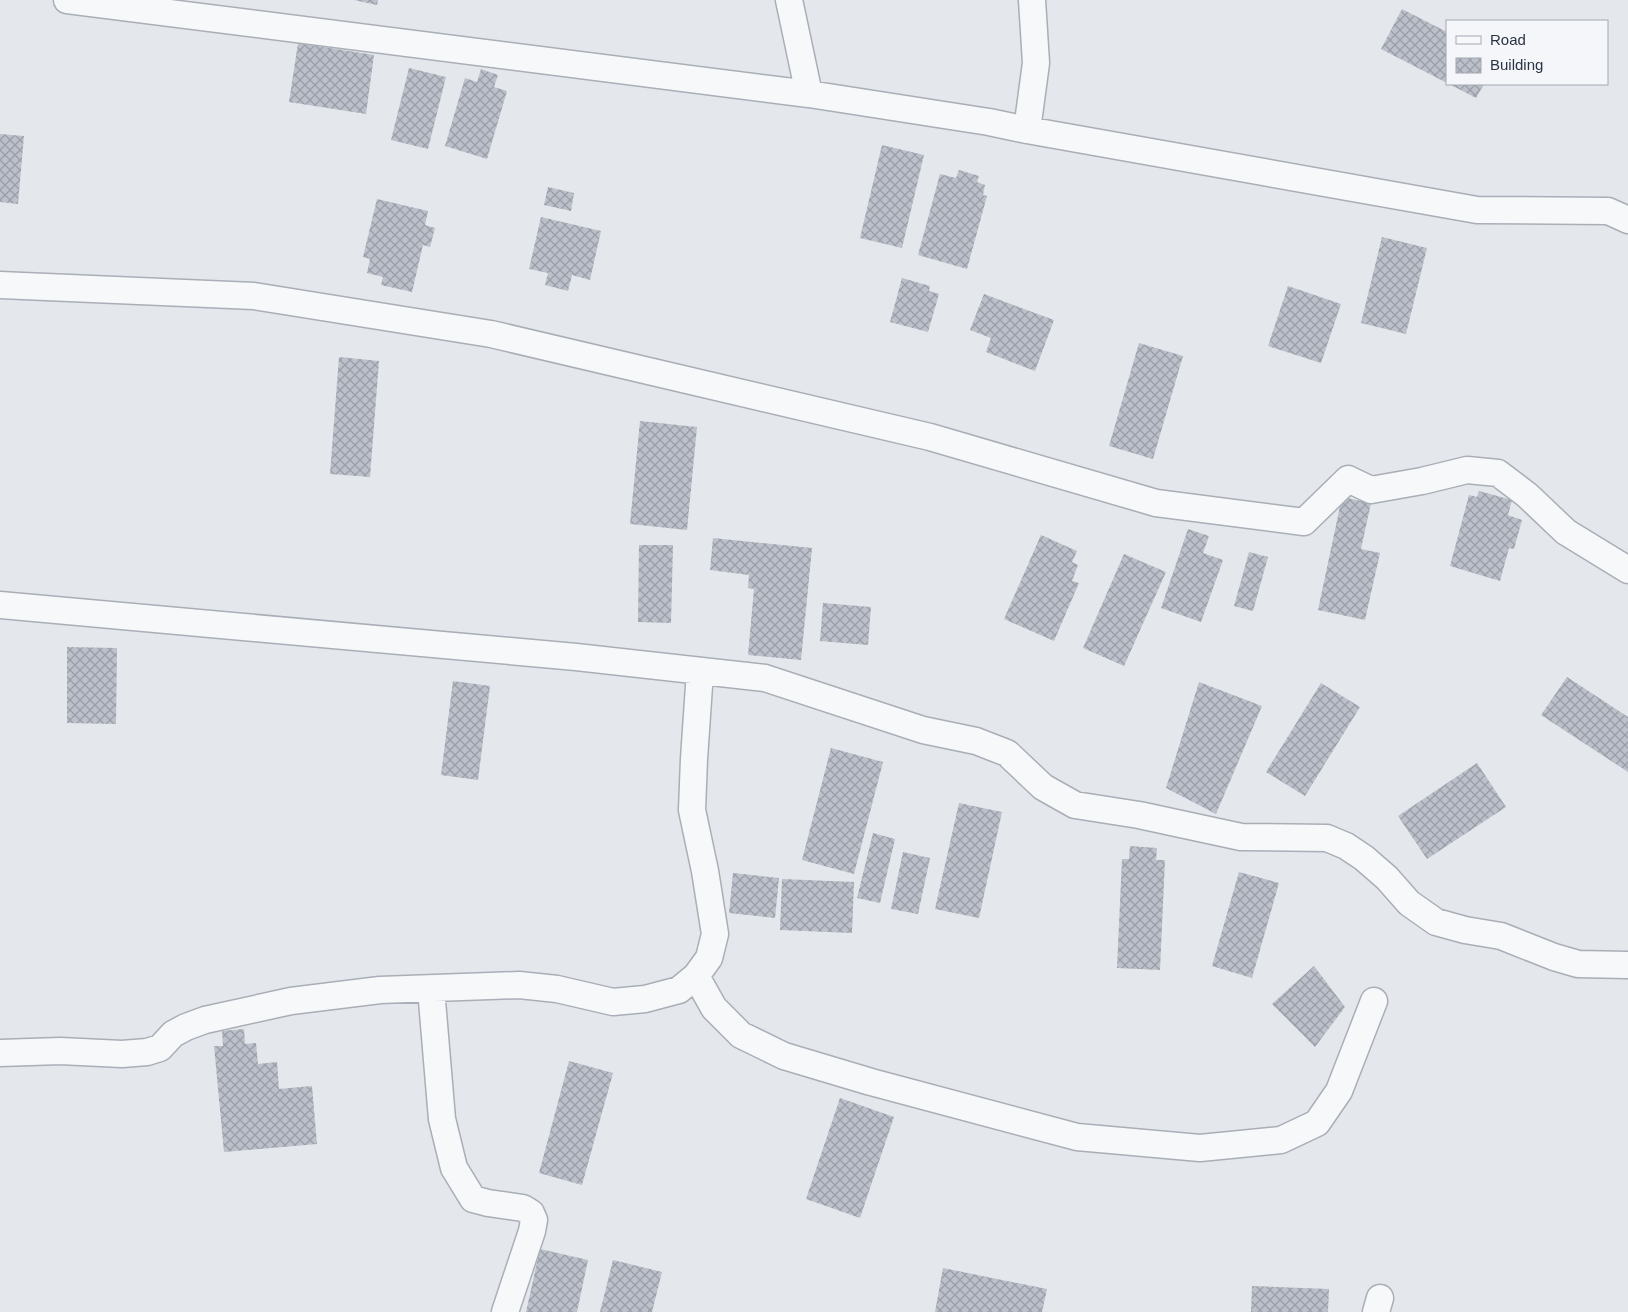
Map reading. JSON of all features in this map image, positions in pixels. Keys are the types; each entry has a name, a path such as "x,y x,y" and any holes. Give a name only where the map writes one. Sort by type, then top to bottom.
{"street":[{"path":"67,0 810,94 989,122 1477,210 1608,211 1628,220"},
{"path":"789,0 810,94"},
{"path":"1027,130 1036,63 1032,0"},
{"path":"0,285 254,296 490,334 930,437 1156,503 1265,518 1304,522 1348,479 1371,490 1422,481 1467,470 1498,473 1527,495 1566,532 1628,570"},
{"path":"0,605 576,657 766,678 923,730 976,741 1007,753 1043,788 1075,805 1241,837 1328,838 1346,846 1364,858 1387,878 1408,903 1436,922 1465,930 1501,936 1554,957 1578,964 1628,964"},
{"path":"0,1053 60,1051 122,1054 147,1052 160,1048 173,1034 186,1026 205,1020 291,1001 380,990 519,985 557,989 612,1002 645,999 679,990 696,976 709,958 715,934 705,871 692,810 700,671"},
{"path":"696,976 714,1008 741,1035 784,1056 871,1082 1078,1137 1200,1148 1281,1140 1317,1123 1339,1091 1374,1001"},
{"path":"431,989 442,1120 454,1168 473,1199 488,1204 523,1208 531,1213 534,1220 505,1312"}],"building":[{"path":"354,0 378,0 377,5"},
{"path":"1402,9 1446,31 1446,82 1381,49"},
{"path":"298,43 374,55 366,114 289,102"},
{"path":"409,68 446,77 428,149 391,140"},
{"path":"481,69 498,75 494,87 507,91 487,159 445,146 465,78 477,82"},
{"path":"1451,85 1483,85 1476,98"},
{"path":"0,134 24,136 18,204 0,202"},
{"path":"882,145 924,155 902,248 860,238"},
{"path":"959,170 979,176 977,182 985,185 983,195 987,196 967,269 918,255 940,174 956,178"},
{"path":"548,187 574,193 571,211 544,205"},
{"path":"377,199 428,211 425,225 435,228 430,247 423,245 412,292 381,285 383,277 367,273 370,259 363,257"},
{"path":"541,217 601,231 590,280 572,275 568,291 545,285 548,273 529,269"},
{"path":"1382,237 1427,248 1406,334 1361,323"},
{"path":"902,278 930,286 929,291 939,294 928,332 890,322"},
{"path":"1288,286 1341,304 1321,363 1268,346"},
{"path":"984,294 1054,320 1035,371 986,352 991,338 970,330"},
{"path":"1139,343 1183,356 1153,459 1109,446"},
{"path":"339,357 379,361 370,477 330,474"},
{"path":"640,421 697,427 687,530 630,524"},
{"path":"1479,491 1512,500 1508,515 1522,520 1514,549 1509,548 1500,581 1450,566 1469,495 1477,497"},
{"path":"1342,497 1371,503 1361,549 1380,553 1365,620 1318,610"},
{"path":"1188,529 1209,536 1203,553 1223,560 1201,622 1161,608"},
{"path":"1041,535 1077,551 1072,562 1078,565 1072,581 1079,583 1054,641 1004,619"},
{"path":"713,538 812,548 801,660 748,655 754,589 748,588 749,575 710,570"},
{"path":"639,545 673,545 671,623 638,622"},
{"path":"1249,552 1268,557 1253,611 1234,606"},
{"path":"1124,554 1166,572 1124,666 1083,648"},
{"path":"823,603 871,607 868,645 820,641"},
{"path":"67,647 117,648 116,724 67,723"},
{"path":"1567,677 1628,717 1628,772 1541,715"},
{"path":"453,681 490,686 478,780 441,775"},
{"path":"1199,682 1262,706 1216,814 1166,788"},
{"path":"1321,683 1360,707 1305,796 1266,772"},
{"path":"831,748 883,762 854,874 802,860"},
{"path":"1477,763 1506,807 1427,859 1398,816"},
{"path":"959,803 1002,812 979,918 935,909"},
{"path":"873,833 895,839 880,903 857,898"},
{"path":"1130,846 1157,848 1156,860 1165,860 1160,970 1117,968 1122,859 1129,859"},
{"path":"903,852 930,858 918,914 891,909"},
{"path":"1239,872 1279,883 1252,978 1212,966"},
{"path":"733,873 779,878 775,918 729,913"},
{"path":"782,879 854,882 852,933 780,930"},
{"path":"1314,966 1345,1007 1315,1047 1272,1004"},
{"path":"244,1029 245,1044 256,1043 258,1064 277,1062 279,1089 312,1086 317,1144 224,1152 214,1046 223,1046 222,1031"},
{"path":"569,1061 613,1073 582,1185 539,1173"},
{"path":"840,1098 894,1117 860,1218 806,1199"},
{"path":"540,1249 588,1260 577,1312 526,1312"},
{"path":"613,1260 662,1272 652,1312 600,1312"},
{"path":"943,1268 1047,1289 1042,1312 935,1312"},
{"path":"1252,1286 1329,1289 1328,1312 1251,1312"}]}
